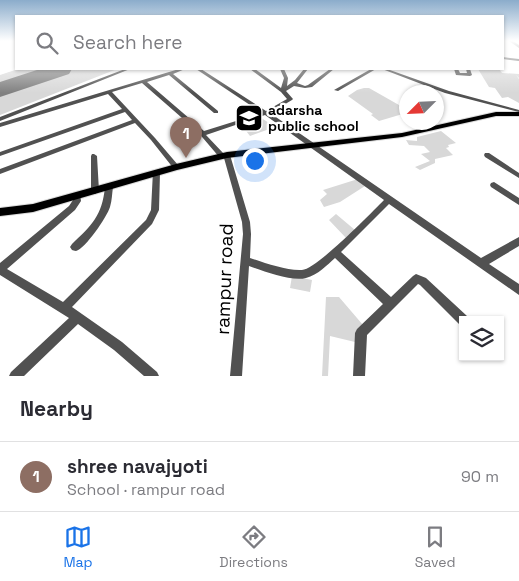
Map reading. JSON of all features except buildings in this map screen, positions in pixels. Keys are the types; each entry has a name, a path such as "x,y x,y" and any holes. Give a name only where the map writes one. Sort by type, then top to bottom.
{"main road":[{"path":"0,212 34,208 176,167 224,156 311,144 402,135 496,114 517,112"}],"street":[{"path":"507,59 519,60"},
{"path":"0,119 125,70"},
{"path":"0,125 180,70"},
{"path":"199,70 226,89 266,113 519,290"},
{"path":"202,134 266,113 290,99 283,91 253,70"},
{"path":"282,70 286,78 283,91"},
{"path":"283,91 302,76 305,70"},
{"path":"292,84 310,86 331,70"},
{"path":"336,90 372,70"},
{"path":"387,70 447,92 517,112"},
{"path":"456,70 457,73 470,75 468,70"},
{"path":"169,73 216,112"},
{"path":"143,81 224,156"},
{"path":"108,91 153,138 176,167"},
{"path":"0,154 125,110"},
{"path":"0,172 135,121"},
{"path":"486,155 519,176"},
{"path":"94,156 95,191"},
{"name":"rampur road","path":"224,156 246,222 246,262 236,376"},
{"path":"63,309 149,222 155,210 156,173"},
{"path":"494,185 519,202"},
{"path":"75,247 104,216 107,208 109,187"},
{"path":"77,196 77,201 72,208 0,270 78,317 133,357 153,376"},
{"path":"246,262 298,274 308,274 334,252 389,199"},
{"path":"482,263 519,241"},
{"path":"334,252 390,303"},
{"path":"359,376 361,333 416,279 423,281 459,316"},
{"path":"15,376 78,317"}],"shaded area":[{"path":"15,70 51,70 0,87 0,75"},
{"path":"70,70 114,70 0,115 0,95"},
{"path":"479,70 500,70 502,73 519,74 519,78 516,75 519,79 519,103 508,97 502,98 495,88 489,87"},
{"path":"369,88 399,105 399,115 379,121 371,115 373,114 348,96 357,90"},
{"path":"260,117 275,127 250,136 240,123"},
{"path":"441,131 456,143 448,145 449,147 446,148 453,155 435,159 435,163 420,170 415,167 430,161 421,154 430,152 424,146 409,145 406,140 417,141 417,137"},
{"path":"358,179 365,186 340,202 324,207 320,200 327,194 323,190"},
{"path":"336,214 355,230 346,238 329,220"},
{"path":"292,276 312,280 310,292 290,288"},
{"path":"326,297 339,297 363,325 355,342 330,336 328,376 322,376"}],"runway":[{"path":"0,90 58,70"}],"place":[{"name":"adarsha public school","path":"249,118"},
{"name":"shree navajyoti","path":"186,158"}]}
